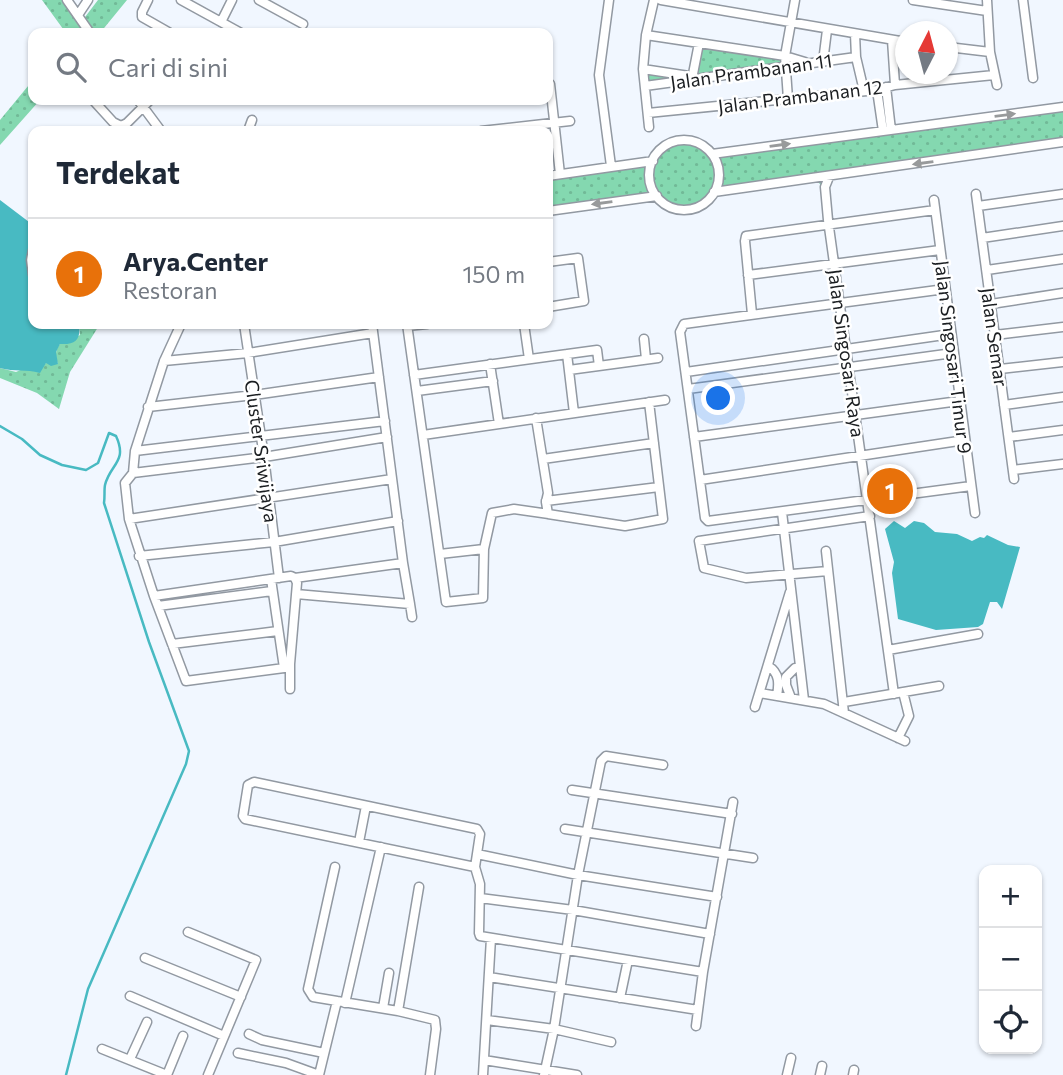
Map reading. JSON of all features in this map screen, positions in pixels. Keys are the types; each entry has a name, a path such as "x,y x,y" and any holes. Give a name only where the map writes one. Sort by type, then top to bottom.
{"street":[{"path":"67,0 87,28"},
{"path":"78,15 88,0"},
{"path":"148,0 142,17 161,28"},
{"path":"181,0 232,28"},
{"path":"221,22 232,0"},
{"path":"259,0 303,24"},
{"path":"609,0 599,75 611,166"},
{"path":"649,127 643,69 646,35 654,0"},
{"path":"660,0 895,40"},
{"path":"788,99 785,56 795,0"},
{"path":"913,0 987,10"},
{"path":"986,0 990,52 997,85"},
{"path":"1023,0 1033,78"},
{"path":"823,62 827,30"},
{"path":"855,34 856,57 864,91"},
{"path":"646,35 785,56 808,63"},
{"path":"892,40 895,85"},
{"path":"643,69 692,77 699,43"},
{"path":"958,48 990,52"},
{"name":"Jalan Prambanan 11","path":"645,86 692,77 856,57"},
{"name":"Jalan Prambanan 12","path":"648,113 994,75"},
{"path":"881,88 887,130"},
{"path":"98,105 113,122 121,126 146,105"},
{"path":"142,105 157,126"},
{"path":"552,105 560,174"},
{"path":"712,154 1063,107"},
{"path":"250,126 252,120"},
{"path":"527,126 570,121"},
{"path":"677,141 696,142 712,154 719,173 715,192 700,206 687,209 667,205 657,195 650,180 653,161 660,150 677,141"},
{"path":"715,192 1063,142"},
{"path":"553,175 653,161"},
{"path":"817,178 824,187 829,177"},
{"name":"Jalan Singosari Raya","path":"824,187 894,694"},
{"name":"Jalan Semar","path":"976,194 1014,475 1063,464"},
{"path":"978,206 1063,194"},
{"path":"553,210 657,195"},
{"name":"Jalan Singosari Timur 9","path":"934,200 975,513"},
{"path":"752,314 745,247 745,238 749,235 829,222 935,210"},
{"path":"982,238 1063,226"},
{"path":"748,275 940,250"},
{"path":"553,261 578,256 584,301 553,306"},
{"path":"987,270 1063,259"},
{"path":"945,289 684,324 680,331 705,518 711,522 971,486"},
{"path":"991,304 1063,293"},
{"path":"995,335 1063,327"},
{"path":"179,329 148,407 135,451 133,473 125,483 129,519 139,556 186,681 287,666"},
{"name":"Cluster Sriwijaya","path":"245,329 270,498 275,579 272,591 287,666"},
{"path":"164,361 248,353 367,329"},
{"path":"372,329 412,617"},
{"path":"408,329 446,602 483,598 484,548 492,513 514,509 625,526 663,519 649,402"},
{"path":"525,329 529,359"},
{"path":"686,372 951,334"},
{"path":"644,339 646,359"},
{"path":"414,375 597,350 599,366"},
{"path":"688,389 953,353"},
{"path":"567,354 574,412"},
{"path":"569,370 658,358"},
{"path":"1000,369 1063,362"},
{"path":"490,364 499,424"},
{"path":"148,407 379,377"},
{"path":"416,391 493,381"},
{"path":"1004,405 1063,397"},
{"path":"423,435 665,400"},
{"path":"694,437 960,401"},
{"path":"536,418 549,514"},
{"path":"135,451 385,422"},
{"path":"1009,437 1063,430"},
{"path":"133,473 264,457 387,437"},
{"path":"700,480 965,440"},
{"path":"543,459 654,443"},
{"path":"129,519 392,479"},
{"path":"546,501 659,487"},
{"path":"782,512 804,700"},
{"path":"828,571 746,578 702,565 699,545 702,540 870,516"},
{"path":"139,556 274,542 398,521"},
{"path":"440,554 484,548"},
{"path":"826,551 844,713"},
{"path":"154,596 403,563"},
{"path":"290,689 287,666 296,594 295,578"},
{"path":"755,707 791,589"},
{"path":"158,606 272,591"},
{"path":"296,594 410,604"},
{"path":"780,625 789,629 795,626"},
{"path":"172,645 278,631"},
{"path":"888,650 978,634"},
{"path":"768,666 774,669 777,675 777,696"},
{"path":"792,698 786,685 786,677 795,667 800,668"},
{"path":"844,702 939,686"},
{"path":"760,693 824,704 902,739 909,716 903,692"},
{"path":"544,1072 601,761 604,757 663,765"},
{"path":"475,867 244,819 248,785 252,782 477,829 480,834 475,867 480,878 479,934 703,972"},
{"path":"572,790 732,814"},
{"path":"696,1026 733,802"},
{"path":"359,842 366,806"},
{"path":"565,830 753,858"},
{"path":"238,1053 279,1061 319,1075 381,847"},
{"path":"477,854 578,875 717,897"},
{"path":"335,867 309,992 313,997 398,1010 436,1022 430,1075"},
{"path":"398,1010 419,887"},
{"path":"480,898 710,934"},
{"path":"188,932 256,960 208,1075"},
{"path":"483,1075 491,938"},
{"path":"145,958 241,997"},
{"path":"620,998 628,960"},
{"path":"383,1008 389,973"},
{"path":"489,977 698,1010"},
{"path":"130,996 224,1036"},
{"path":"487,1020 554,1029 611,1042"},
{"path":"130,1059 147,1021"},
{"path":"249,1034 266,1041 292,1044 324,1053"},
{"path":"102,1049 167,1075 183,1037"},
{"path":"787,1075 791,1058"},
{"path":"484,1060 544,1072 577,1075"}],"green space":[{"path":"42,0 67,0 82,21 98,0 127,0 104,28 62,28"},
{"path":"699,43 809,63 645,86 643,69 692,76"},
{"path":"28,86 28,105 36,105 0,145 0,120"},
{"path":"1063,107 1063,142 829,177 822,187 816,179 715,192 700,206 687,209 667,205 656,196 553,210 553,175 652,161 665,147 680,141 697,143 712,154"},
{"path":"79,329 97,329 70,372 59,409 37,393 0,378 0,368 16,372 25,368 34,371 46,363 58,364 56,356 60,344 80,335"}],"water":[{"path":"0,200 28,221 28,329 79,329 79,334 74,342 60,344 56,352 58,364 51,366 46,363 40,373 0,368"},
{"path":"894,521 905,528 914,521 924,523 935,532 957,534 972,541 987,535 1008,545 1020,547 1002,609 997,602 990,602 983,624 978,627 936,630 898,619 892,573 894,562 885,529"}],"waterway":[{"path":"0,426 22,439 40,455 62,465 86,470 98,463 109,433 116,436 120,452 107,478 104,503 149,642 189,751 186,764 88,989 66,1075"}],"place":[{"name":"Arya.Center","path":"890,491"}]}
